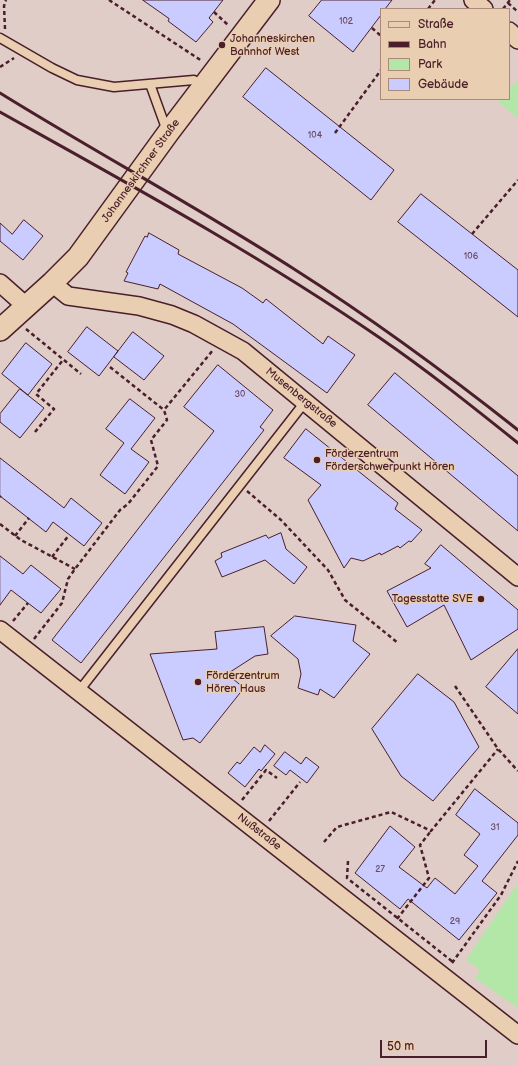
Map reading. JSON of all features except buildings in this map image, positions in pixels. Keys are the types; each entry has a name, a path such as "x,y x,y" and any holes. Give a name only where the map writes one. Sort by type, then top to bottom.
{"street":[{"name":"Johanneskirchner Straße","path":"13,318 78,257 168,133 269,0"},
{"path":"473,0 483,8"},
{"path":"510,33 518,40"},
{"path":"0,283 13,318"},
{"name":"Musenbergstraße","path":"52,283 68,296 139,306 172,315 194,324 243,351 518,577"},
{"name":"Nußstraße","path":"2,631 518,1035"}],"lane":[{"path":"1,39 52,68 77,80 114,87 210,79"},
{"path":"150,84 168,133"},
{"path":"78,691 305,402"}],"path":[{"path":"1,39 5,34 4,6 6,0"},
{"path":"109,0 210,79"},
{"path":"429,8 435,0"},
{"path":"509,1 518,12"},
{"path":"372,28 380,35"},
{"path":"2,67 22,51"},
{"path":"2,67 8,68"},
{"path":"334,133 380,71"},
{"path":"472,234 518,180"},
{"path":"13,318 81,374"},
{"path":"164,410 222,339"},
{"path":"35,432 54,409 36,394 63,360"},
{"path":"26,650 62,603 68,579 74,568 120,510 128,504 158,466 151,440 166,420 164,410 110,367"},
{"path":"240,485 281,520 328,570 345,600 398,643"},
{"path":"15,536 29,518"},
{"path":"0,524 21,540 74,568"},
{"path":"52,557 69,535"},
{"path":"2,631 28,603"},
{"path":"455,686 498,749 518,771"},
{"path":"398,919 429,878 420,845 498,749"},
{"path":"233,812 266,770 276,778"},
{"path":"260,833 300,782"},
{"path":"324,842 337,828 391,812 431,831"},
{"path":"348,861 347,878 453,962"},
{"path":"443,976 501,895 518,861"}],"green space":[{"path":"518,79 518,119 499,102 500,100 510,100 510,89"},
{"path":"518,883 518,1008 475,978 480,970 466,960"}],"railway":[{"path":"0,93 221,224 323,288 408,346 518,430"},
{"path":"0,112 241,249 334,307 415,363 518,443"}],"place":[{"name":"Johanneskirchen Bahnhof West","path":"222,45"},
{"name":"Förderzentrum Förderschwerpunkt Hören","path":"317,460"},
{"name":"Tagesstatte SVE","path":"481,599"},
{"name":"Förderzentrum Hören Haus","path":"198,682"}]}
